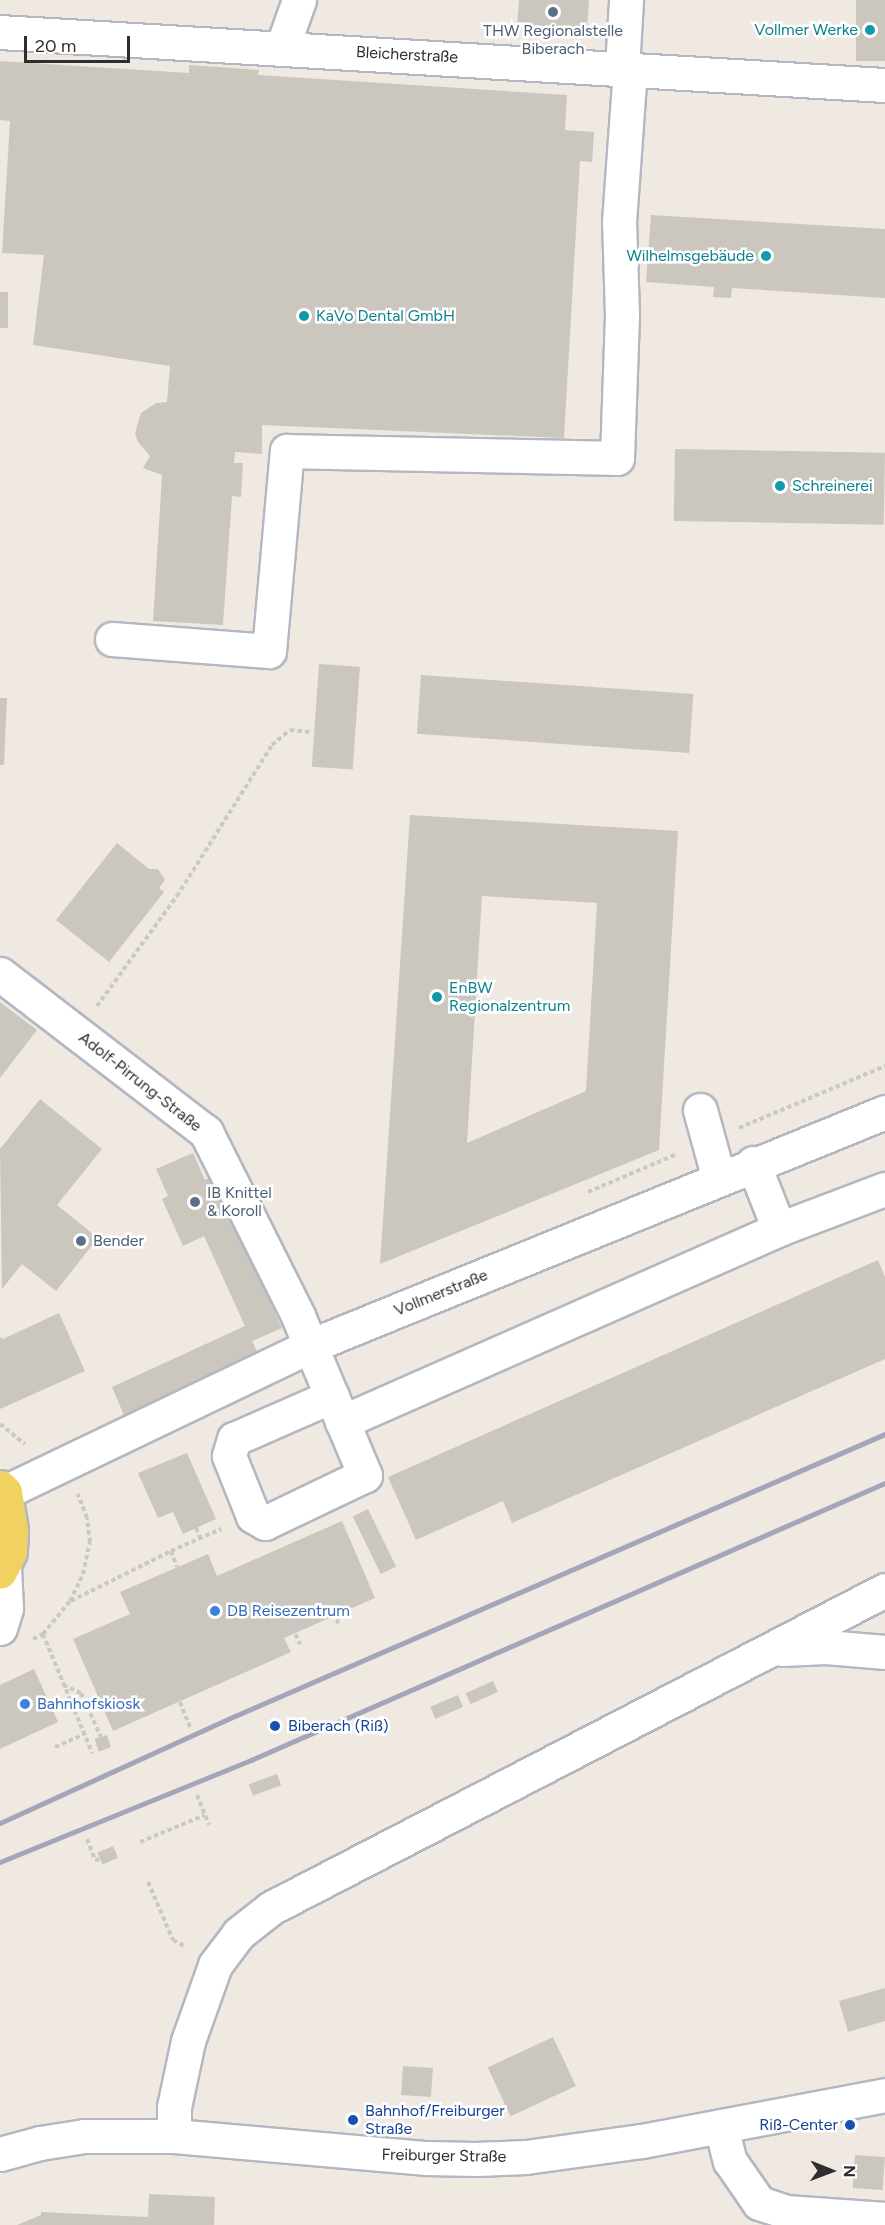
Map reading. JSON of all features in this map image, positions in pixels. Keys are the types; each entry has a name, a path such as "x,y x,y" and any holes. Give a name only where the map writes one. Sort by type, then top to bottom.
{"main road":[{"path":"2,1489 11,1532 5,1564"}],"street":[{"path":"282,48 299,0"},
{"path":"112,639 269,651 287,451 617,458 622,315 619,222 634,69 626,0"},
{"name":"Bleicherstraße","path":"0,32 885,85"},
{"name":"Adolf-Pirrung-Straße","path":"0,974 206,1132 298,1316 365,1475 265,1523 253,1516"},
{"path":"700,1110 719,1179"},
{"name":"Vollmerstraße","path":"2,1489 310,1346 719,1179 753,1163 885,1112"},
{"path":"753,1163 779,1229"},
{"path":"253,1516 229,1456 234,1439 337,1409 779,1229 885,1189"},
{"path":"5,1564 8,1623"},
{"path":"174,2136 174,2107 188,2041 215,1965 238,1934 271,1908 885,1590"},
{"path":"771,1650 826,1647 885,1652"},
{"name":"Freiburger Straße","path":"0,2154 40,2143 84,2136 174,2136 350,2153 475,2159 526,2157 631,2143 885,2095"},
{"path":"721,2126 730,2161 759,2203 786,2212 835,2220 885,2219"}],"path":[{"path":"77,1034 177,896 272,745 290,730 310,732"},
{"path":"43,1634 70,1601 83,1574 90,1542 87,1518 77,1492"},
{"path":"70,1601 171,1551 253,1516"},
{"path":"196,1528 200,1538"},
{"path":"171,1551 177,1568"},
{"path":"333,1591 329,1598 339,1626"},
{"path":"283,1607 300,1644"},
{"path":"8,1623 43,1634"},
{"path":"43,1634 92,1753"},
{"path":"62,1684 81,1693 101,1737"},
{"path":"180,1701 191,1729"},
{"path":"55,1747 84,1734"},
{"path":"197,1795 209,1825"},
{"path":"140,1842 205,1815"},
{"path":"87,1839 95,1860 100,1858"},
{"path":"148,1882 173,1940"}],"building":[{"name":"THW Regionalstelle Biberach","path":"519,0 589,0 587,29 517,24"},
{"name":"Vollmer Werke","path":"856,0 885,0 885,61 856,61"},
{"name":"KaVo Dental GmbH","path":"0,61 189,73 189,65 259,70 258,75 567,95 565,130 594,132 592,162 580,161 564,438 262,425 262,454 235,452 234,463 243,463 241,497 232,496 223,625 153,621 162,475 143,468 150,456 138,442 135,433 141,413 156,403 167,402 170,366 33,345 44,255 2,253 10,121 0,120"},
{"name":"Wilhelmsgebäude","path":"651,215 885,229 885,298 732,288 731,298 713,297 714,287 646,282"},
{"path":"0,292 8,292 8,328 0,328"},
{"name":"Schreinerei","path":"675,449 885,453 884,525 674,521"},
{"path":"319,664 360,667 353,770 312,767"},
{"path":"421,675 693,694 689,753 417,734"},
{"path":"0,698 7,698 4,765 0,765"},
{"name":"EnBW Regionalzentrum","path":"410,815 678,831 659,1150 380,1264","holes":["482,896 597,903 586,1091 467,1143"]},
{"path":"117,843 149,869 158,869 165,880 159,888 164,892 109,962 56,920"},
{"path":"0,1002 37,1030 0,1078"},
{"path":"40,1099 102,1149 57,1205 98,1238 56,1291 22,1264 2,1289 0,1149"},
{"path":"193,1153 205,1180 213,1176 282,1328 252,1341 260,1358 126,1420 112,1387 245,1326 204,1236 183,1246 162,1199 168,1196 156,1169"},
{"path":"878,1260 885,1277 885,1359 512,1523 503,1501 416,1540 388,1477"},
{"path":"59,1313 85,1371 0,1409 0,1337 3,1339"},
{"path":"187,1453 216,1519 183,1534 173,1512 158,1518 138,1473"},
{"path":"368,1509 396,1567 381,1574 353,1516"},
{"path":"342,1521 375,1598 284,1638 291,1652 113,1731 73,1639 130,1614 120,1592 208,1554 217,1576"},
{"name":"Bahnhofskiosk","path":"34,1669 58,1722 0,1749 0,1685"},
{"path":"493,1681 498,1692 470,1704 466,1693"},
{"path":"458,1695 463,1707 435,1719 430,1707"},
{"path":"107,1735 111,1747 99,1751 95,1739"},
{"path":"277,1774 281,1785 253,1796 249,1784"},
{"path":"113,1846 118,1858 102,1865 97,1853"},
{"path":"885,1988 885,2021 848,2032 839,2001"},
{"path":"553,2037 576,2086 511,2116 488,2067"},
{"path":"403,2066 433,2068 431,2097 401,2095"},
{"path":"855,2155 885,2157 883,2190 853,2188"},
{"path":"149,2194 215,2197 214,2225 17,2225 41,2215 41,2212 148,2217"}],"railway":[{"path":"0,1823 235,1716 885,1434"},
{"path":"0,1862 251,1760 885,1483"}],"place":[{"name":"THW Regionalstelle Biberach","path":"553,12"},
{"name":"Vollmer Werke","path":"870,30"},
{"name":"Wilhelmsgebäude","path":"766,256"},
{"name":"KaVo Dental GmbH","path":"304,316"},
{"name":"Schreinerei","path":"780,486"},
{"name":"EnBW Regionalzentrum","path":"437,997"},
{"name":"IB Knittel & Koroll","path":"195,1202"},
{"name":"Bender","path":"81,1241"},
{"name":"DB Reisezentrum","path":"215,1611"},
{"name":"Bahnhofskiosk","path":"25,1704"},
{"name":"Biberach (Riß)","path":"275,1726"},
{"name":"Bahnhof/Freiburger Straße","path":"353,2120"},
{"name":"Riß-Center","path":"850,2125"}]}
